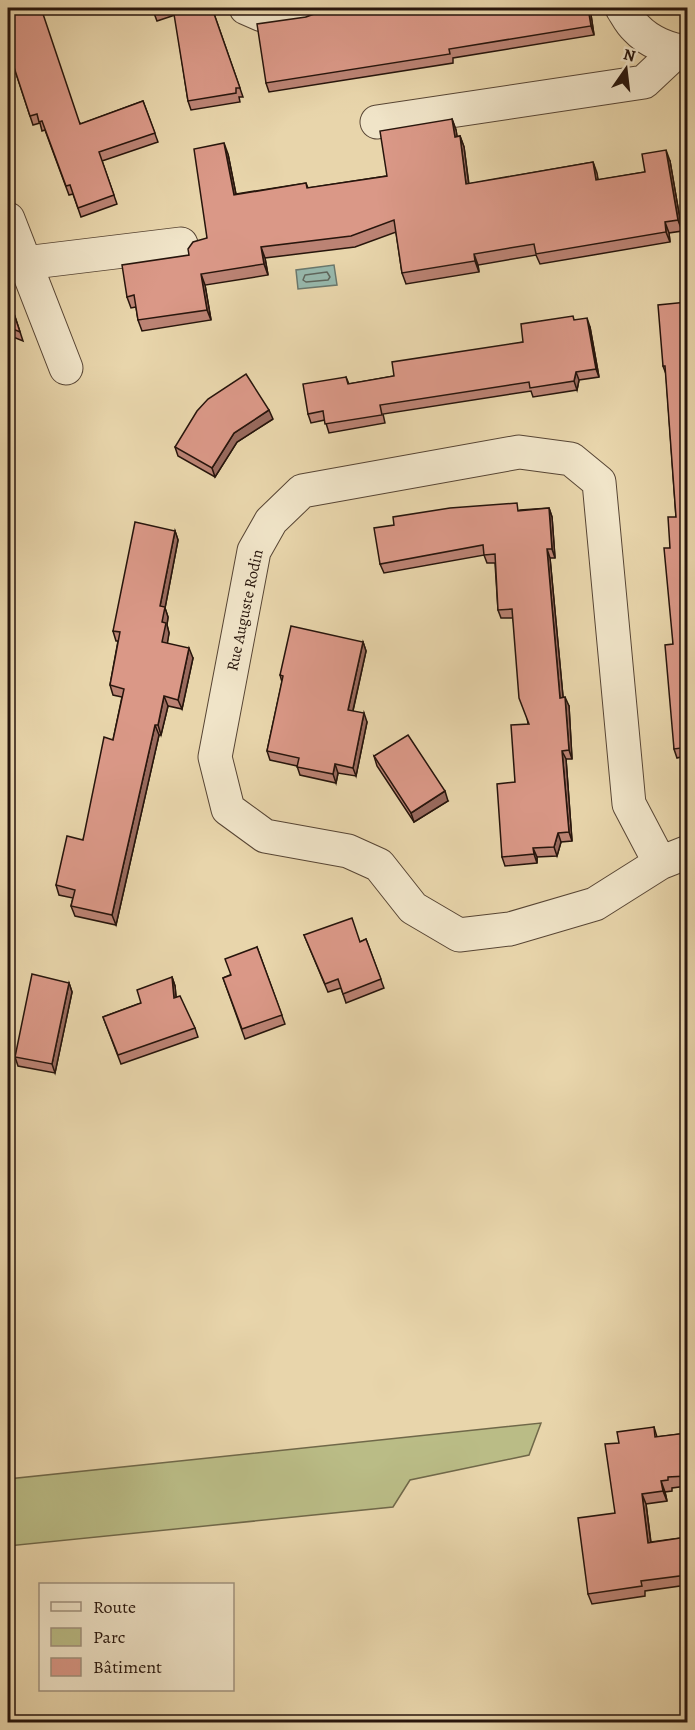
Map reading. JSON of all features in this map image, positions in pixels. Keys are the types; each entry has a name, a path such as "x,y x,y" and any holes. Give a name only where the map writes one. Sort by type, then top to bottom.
{"street":[{"path":"246,8 262,15 306,8"},
{"path":"622,8 635,28 660,45 682,52"},
{"path":"377,122 644,82 682,52"},
{"path":"8,220 66,368"},
{"path":"26,263 181,244"},
{"name":"Rue Auguste Rodin","path":"519,452 571,459 599,482 629,804 674,857 595,904 510,929 459,935 413,908 379,865 348,851 265,836 228,809 215,757 254,551 271,521 302,491 519,452"}],"green space":[{"path":"541,1423 529,1455 410,1480 393,1507 8,1546 8,1479"}],"water":[{"path":"334,265 337,285 298,289 296,270"}],"building":[{"path":"8,8 41,8 80,124 143,101 155,133 99,152 114,195 78,208 70,185 66,186 42,121 39,122 37,114 30,116 8,49"},
{"path":"152,8 168,8 153,12"},
{"path":"173,8 212,8 240,88 236,88 236,93 188,101"},
{"path":"319,8 588,8 591,26 449,49 450,54 266,83 257,24 306,17 314,14"},
{"path":"452,119 455,137 460,136 466,184 593,162 596,180 645,172 642,154 666,150 678,220 665,222 666,232 536,254 534,244 474,254 475,261 402,273 394,220 351,236 261,247 264,264 201,274 207,310 138,320 134,295 127,297 122,265 189,255 188,249 193,242 207,238 194,149 224,143 234,195 306,183 307,188 387,176 380,131"},
{"path":"8,296 20,332 8,327"},
{"path":"687,302 687,762 682,763 681,748 674,749 665,645 673,644 664,548 670,548 668,517 676,517 665,366 663,366 658,305"},
{"path":"573,316 574,320 587,318 596,369 576,372 574,381 530,388 529,382 380,405 382,415 325,424 323,411 308,414 303,384 346,377 348,384 394,376 392,362 523,342 521,324"},
{"path":"246,374 269,410 234,433 212,468 175,447 197,411 208,399"},
{"path":"517,503 518,511 549,508 552,549 547,549 560,698 565,697 569,750 562,751 569,832 558,833 554,847 533,848 534,854 502,857 497,784 515,782 511,725 529,724 519,698 512,609 498,610 495,554 484,555 483,545 380,564 374,528 394,525 393,517 450,508"},
{"path":"135,522 175,531 160,606 165,607 162,622 166,623 162,642 189,648 178,700 164,696 158,725 155,725 112,915 71,906 75,890 56,885 67,836 83,840 104,737 113,740 124,689 110,685 120,632 113,631"},
{"path":"291,626 363,642 348,710 364,713 353,768 335,764 333,774 297,767 299,758 267,751"},
{"path":"408,735 445,791 411,813 374,756"},
{"path":"352,918 360,942 366,939 381,979 343,994 338,979 325,984 304,935"},
{"path":"257,947 282,1015 242,1029 223,978 231,975 225,959"},
{"path":"32,974 69,983 52,1064 15,1057"},
{"path":"172,977 174,998 180,996 195,1028 118,1055 103,1017 141,1003 137,990"},
{"path":"654,1427 655,1437 687,1433 687,1476 668,1477 668,1480 661,1481 663,1491 642,1494 648,1543 687,1537 687,1575 641,1581 642,1586 588,1594 578,1518 615,1513 605,1444 619,1443 617,1432"}]}
